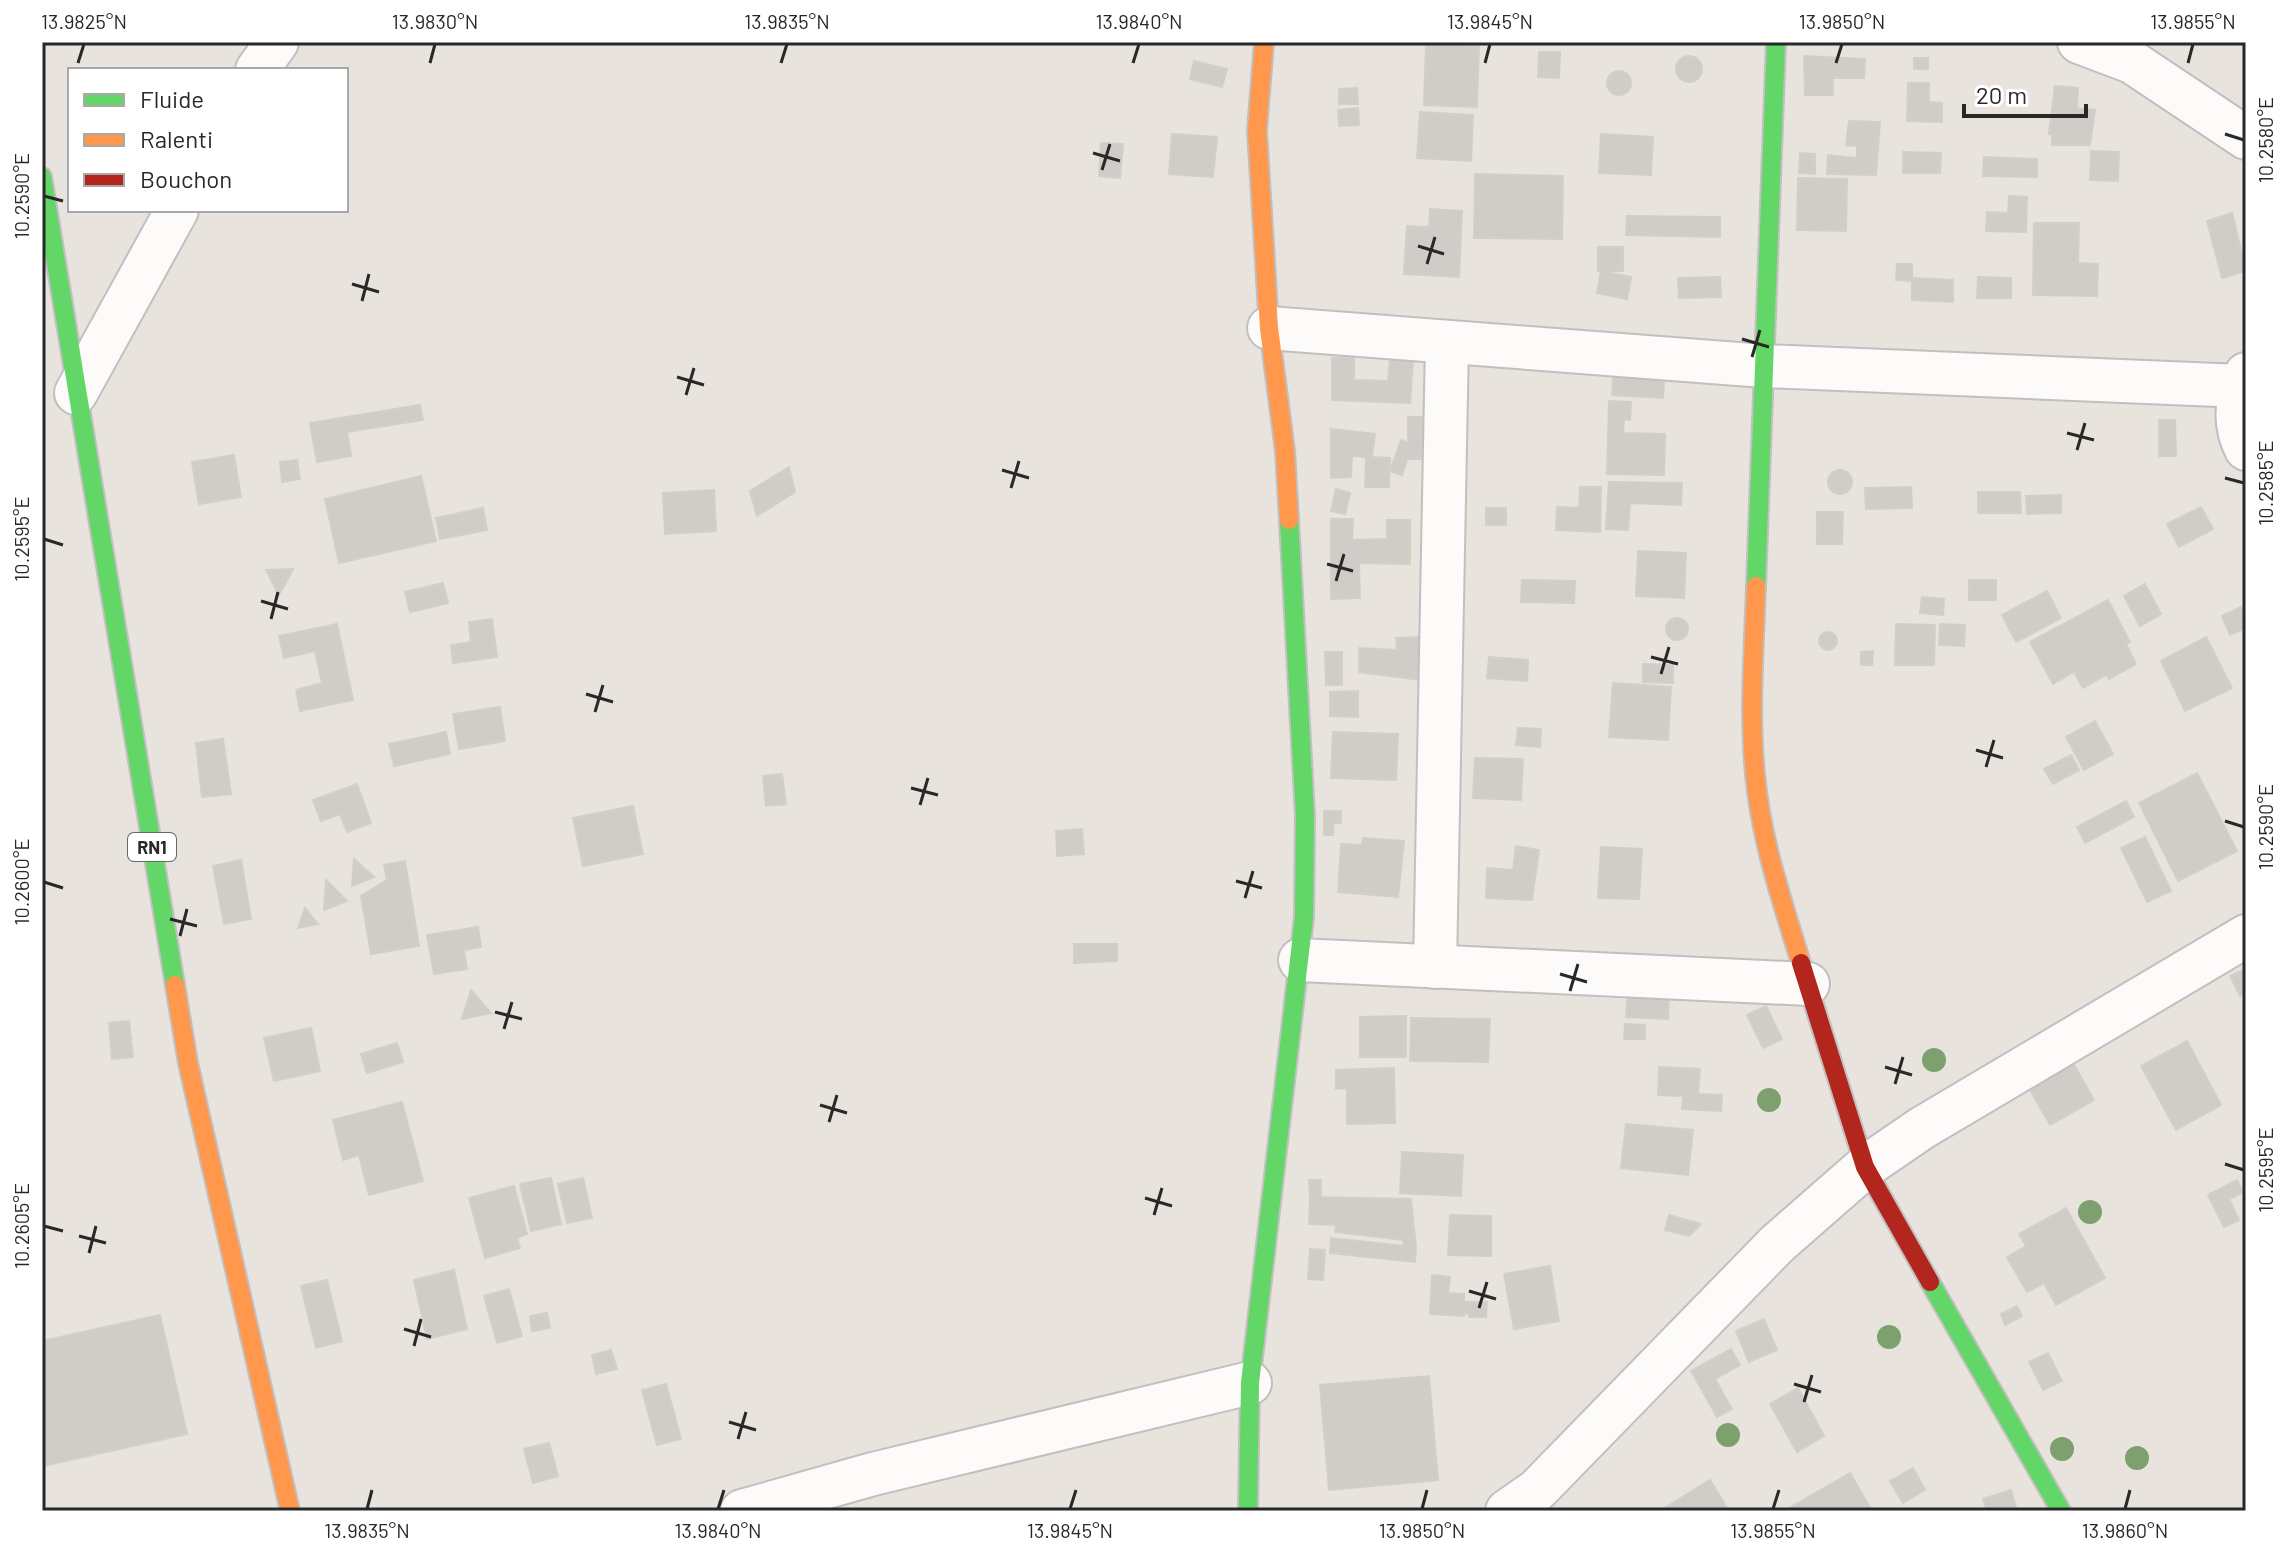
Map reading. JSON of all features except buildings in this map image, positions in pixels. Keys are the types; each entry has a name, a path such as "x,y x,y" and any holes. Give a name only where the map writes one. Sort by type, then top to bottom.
{"main road":[{"path":"1248,1511 1250,1383 1304,917 1305,816 1285,451 1269,328 1257,130 1264,42"},
{"path":"1776,42 1751,721 1755,778 1769,860 1865,1167 2061,1511"},
{"name":"RN1","path":"42,177 188,1063 290,1511"}],"street":[{"path":"258,68 277,42"},
{"path":"2079,42 2132,62 2246,138"},
{"path":"76,393 176,212"},
{"path":"1269,328 1764,366 2244,380 2237,424 2246,449"},
{"path":"1435,967 1447,342"},
{"path":"1507,1511 1537,1490 1777,1244 1865,1167 1922,1128 2246,936"},
{"path":"1300,960 1808,984"},
{"path":"742,1511 873,1474 1250,1383"}],"traffic: fast":[{"path":"1756,586 1776,42"},
{"path":"42,177 175,985"},
{"path":"1248,1511 1250,1383 1304,917 1305,816 1289,520"},
{"path":"1930,1282 2061,1511"}],"traffic: slow":[{"path":"1264,42 1257,130 1269,328 1285,451 1289,520"},
{"path":"1756,586 1752,680 1755,774 1773,870 1801,963"},
{"path":"175,985 188,1063 290,1511"}],"traffic: jam":[{"path":"1801,963 1865,1167 1930,1282"}]}
